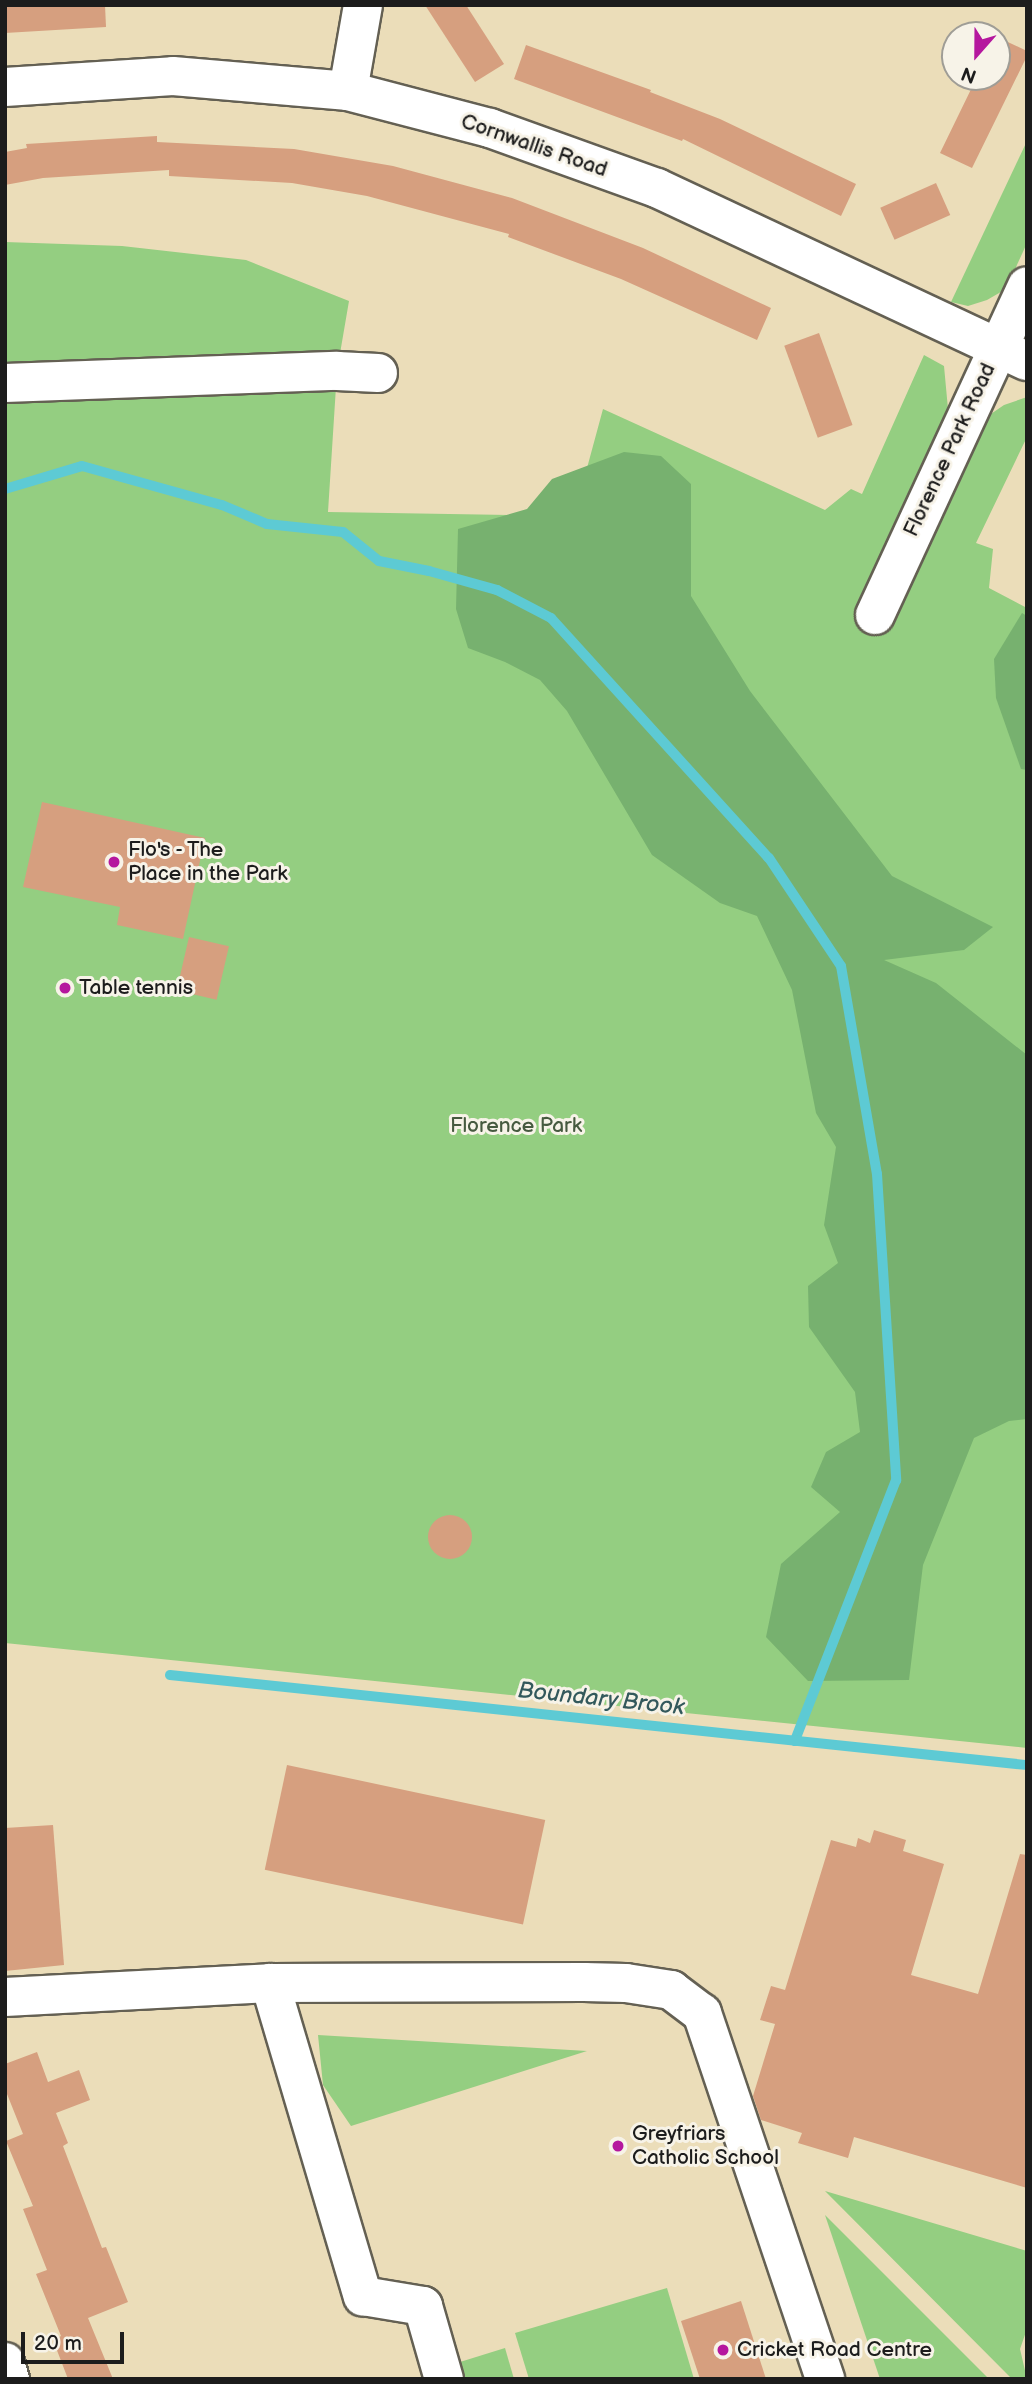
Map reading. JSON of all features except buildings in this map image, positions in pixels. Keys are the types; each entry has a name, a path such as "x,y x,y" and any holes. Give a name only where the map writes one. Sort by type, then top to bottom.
{"street":[{"path":"348,91 363,5"},
{"name":"Cornwallis Road","path":"5,87 173,76 348,91 490,128 657,188 935,321 1012,354"},
{"name":"Florence Park Road","path":"874,614 1012,354 1027,286"},
{"path":"5,383 328,371 378,373"},
{"path":"5,1997 270,1983 584,1982 626,1983 671,1990 702,2013 825,2379"},
{"path":"270,1983 363,2296 423,2306 444,2379"},
{"path":"5,2362 10,2379"}],"green space":[{"path":"1027,141 1027,243 1006,289 987,300 968,306 951,302"},
{"name":"Florence Park","path":"5,242 122,246 246,260 349,301 337,371 328,512 574,516 603,409 825,510 851,489 862,494 924,355 944,366 948,409 901,511 917,519 985,418 1004,405 1027,397 1027,437 976,543 993,549 989,588 1027,608 1027,1748 5,1643"},
{"path":"624,452 661,456 691,484 691,596 750,691 892,876 993,927 964,950 884,960 936,983 1027,1055 1027,1419 1009,1421 974,1438 923,1565 909,1680 808,1681 766,1637 781,1564 840,1512 811,1487 826,1452 860,1432 855,1392 809,1327 808,1286 838,1263 824,1225 836,1147 816,1113 792,990 757,916 720,903 652,855 567,711 540,680 505,662 468,648 456,609 458,529 527,509 552,479"},
{"path":"1022,613 1027,616 1027,770 1021,769 996,698 994,659"},
{"path":"318,2035 587,2051 351,2126 323,2085"},
{"path":"825,2191 1027,2251 1027,2329 1020,2349 1027,2379 1012,2379"},
{"path":"825,2215 989,2379 880,2379"},
{"path":"667,2288 694,2379 529,2379 515,2333"},
{"path":"505,2348 514,2379 465,2379 460,2362"}],"waterway":[{"path":"5,489 82,466 222,505 267,524 343,532 379,561 429,571 497,590 551,618 769,858 841,966 877,1174 896,1480 795,1741"},
{"name":"Boundary Brook","path":"170,1675 1027,1765"}],"place":[{"name":"Flo's - The Place in the Park","path":"114,862"},
{"name":"Table tennis","path":"65,988"},
{"name":"Greyfriars Catholic School","path":"618,2146"},
{"name":"Cricket Road Centre","path":"723,2350"}]}
